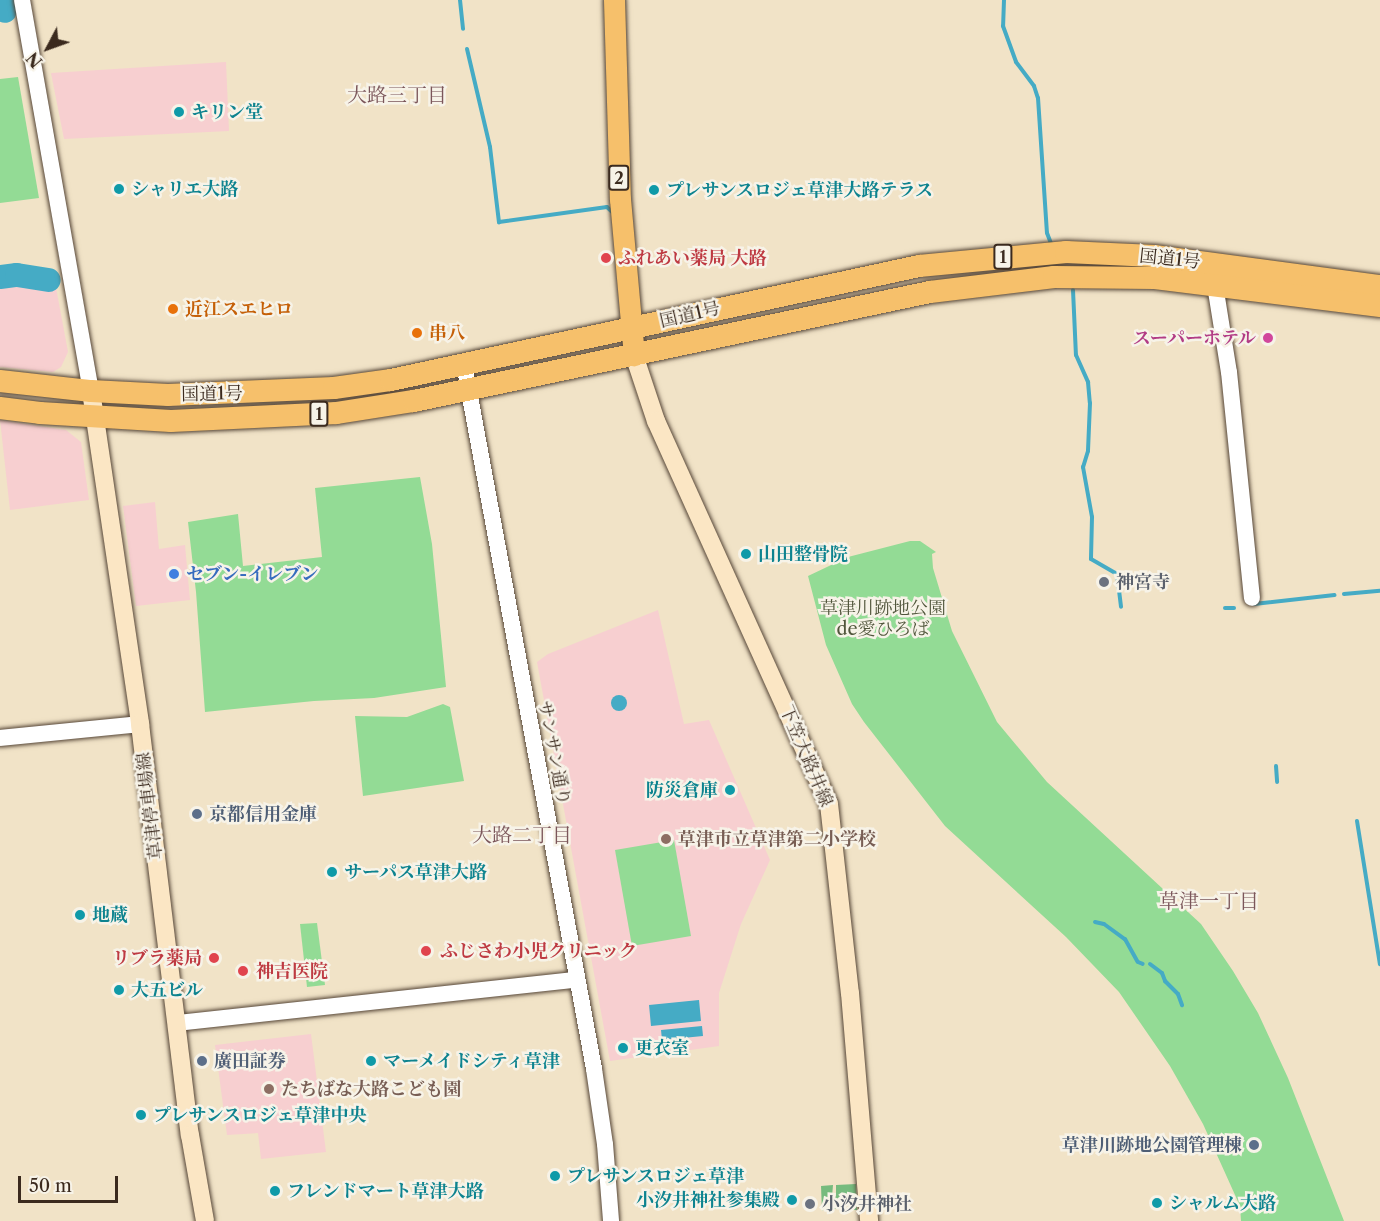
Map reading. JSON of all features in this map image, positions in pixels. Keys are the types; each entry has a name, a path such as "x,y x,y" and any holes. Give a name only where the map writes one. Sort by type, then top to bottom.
{"highway":[{"name":"国道1号","path":"0,381 91,391 168,395 334,388 464,364 919,266 1066,252 1154,256 1380,286"},
{"name":"国道1号","path":"0,408 40,413 171,421 348,411 469,390 930,292 1054,277 1155,278 1380,306"}],"main road":[{"name":"2","path":"614,0 620,200 634,355"},
{"name":"下笠大路井線","path":"634,355 656,422 829,804 850,993 869,1221"},
{"name":"草津停車場線","path":"91,391 140,724 190,1135 205,1221"}],"street":[{"path":"22,0 91,391"},
{"path":"1215,285 1229,372 1252,598"},
{"name":"サンサン通り","path":"464,364 600,1108 611,1221"},
{"path":"0,738 140,724"},
{"path":"177,1023 576,980"}],"shaded area":[{"path":"226,62 229,131 64,139 51,73"},
{"path":"18,281 49,287 55,282 68,352 61,367 53,372 0,367 0,282"},
{"path":"0,420 66,430 81,442 89,500 10,510"},
{"path":"155,502 159,549 185,545 190,600 136,606 123,506"},
{"name":"草津市立草津第二小学校","path":"658,610 684,724 709,720 770,860 741,924 719,993 719,1046 610,1061 537,662 548,654"},
{"name":"たちばな大路こども園","path":"311,1034 326,1152 261,1159 258,1133 227,1135 215,1045"}],"green space":[{"path":"18,77 39,198 0,203 0,79"},
{"path":"420,477 432,544 446,687 374,698 314,701 205,712 188,522 238,514 243,566 322,557 315,488"},
{"name":"草津川跡地公園 de愛ひろば","path":"910,541 920,541 936,552 932,554 933,568 952,631 997,722 1047,782 1201,924 1233,971 1258,1013 1288,1078 1344,1221 1241,1221 1240,1206 1203,1124 1170,1066 1119,992 1066,937 945,826 852,704 826,645 808,576 848,557"},
{"path":"443,704 450,707 464,781 363,796 355,716 407,717"},
{"path":"674,840 691,936 632,946 615,850"},
{"path":"317,923 325,985 307,987 300,924"},
{"path":"856,1184 857,1210 849,1210 846,1194 842,1194 840,1208 828,1210 836,1196 836,1185"},
{"path":"833,1185 832,1197 822,1211 821,1186"}],"water":[{"path":"616,695 622,695 627,703 625,709 616,711 611,706 611,700"},
{"path":"699,1000 701,1021 651,1026 649,1005"},
{"path":"702,1026 703,1036 662,1040 661,1030"}],"waterway":[{"path":"3,0 5,11"},
{"path":"460,0 463,29"},
{"path":"1004,0 1003,26 1016,62 1034,86 1038,98 1047,233 1052,246"},
{"path":"467,49 490,147 499,222 607,207 612,212"},
{"path":"0,277 17,275 49,280"},
{"path":"1073,290 1076,355 1088,382 1090,403 1088,451 1083,467 1092,517 1091,559 1117,574 1121,607"},
{"path":"1344,594 1380,591"},
{"path":"1254,604 1335,595"},
{"path":"1225,608 1234,608"},
{"path":"1276,766 1277,782"},
{"path":"1357,821 1380,964"},
{"path":"1095,922 1104,924 1125,939 1138,962 1143,964"},
{"path":"1150,964 1162,973 1165,981 1178,994 1182,1005"}],"place":[{"name":"キリン堂","path":"179,112"},
{"name":"シャリエ大路","path":"119,189"},
{"name":"プレサンスロジェ草津大路テラス","path":"654,190"},
{"name":"ふれあい薬局 大路","path":"606,258"},
{"name":"近江スエヒロ","path":"173,309"},
{"name":"串八","path":"417,333"},
{"name":"スーパーホテル","path":"1268,338"},
{"name":"山田整骨院","path":"746,554"},
{"name":"セブン-イレブン","path":"174,574"},
{"name":"神宮寺","path":"1104,582"},
{"name":"防災倉庫","path":"730,790"},
{"name":"京都信用金庫","path":"197,814"},
{"name":"草津市立草津第二小学校","path":"666,839"},
{"name":"サーパス草津大路","path":"332,872"},
{"name":"地蔵","path":"80,915"},
{"name":"ふじさわ小児クリニック","path":"426,951"},
{"name":"リブラ薬局","path":"214,958"},
{"name":"神吉医院","path":"243,971"},
{"name":"大五ビル","path":"119,990"},
{"name":"更衣室","path":"623,1048"},
{"name":"廣田証券","path":"202,1061"},
{"name":"マーメイドシティ草津","path":"371,1061"},
{"name":"たちばな大路こども園","path":"269,1089"},
{"name":"プレサンスロジェ草津中央","path":"141,1115"},
{"name":"草津川跡地公園管理棟","path":"1254,1145"},
{"name":"プレサンスロジェ草津","path":"555,1176"},
{"name":"フレンドマート草津大路","path":"275,1191"},
{"name":"小汐井神社参集殿","path":"792,1200"},
{"name":"シャルム大路","path":"1157,1203"},
{"name":"小汐井神社","path":"810,1204"}],"district":[{"name":"大路三丁目","path":"397,95"},
{"name":"大路二丁目","path":"522,835"},
{"name":"草津一丁目","path":"1209,901"}]}
